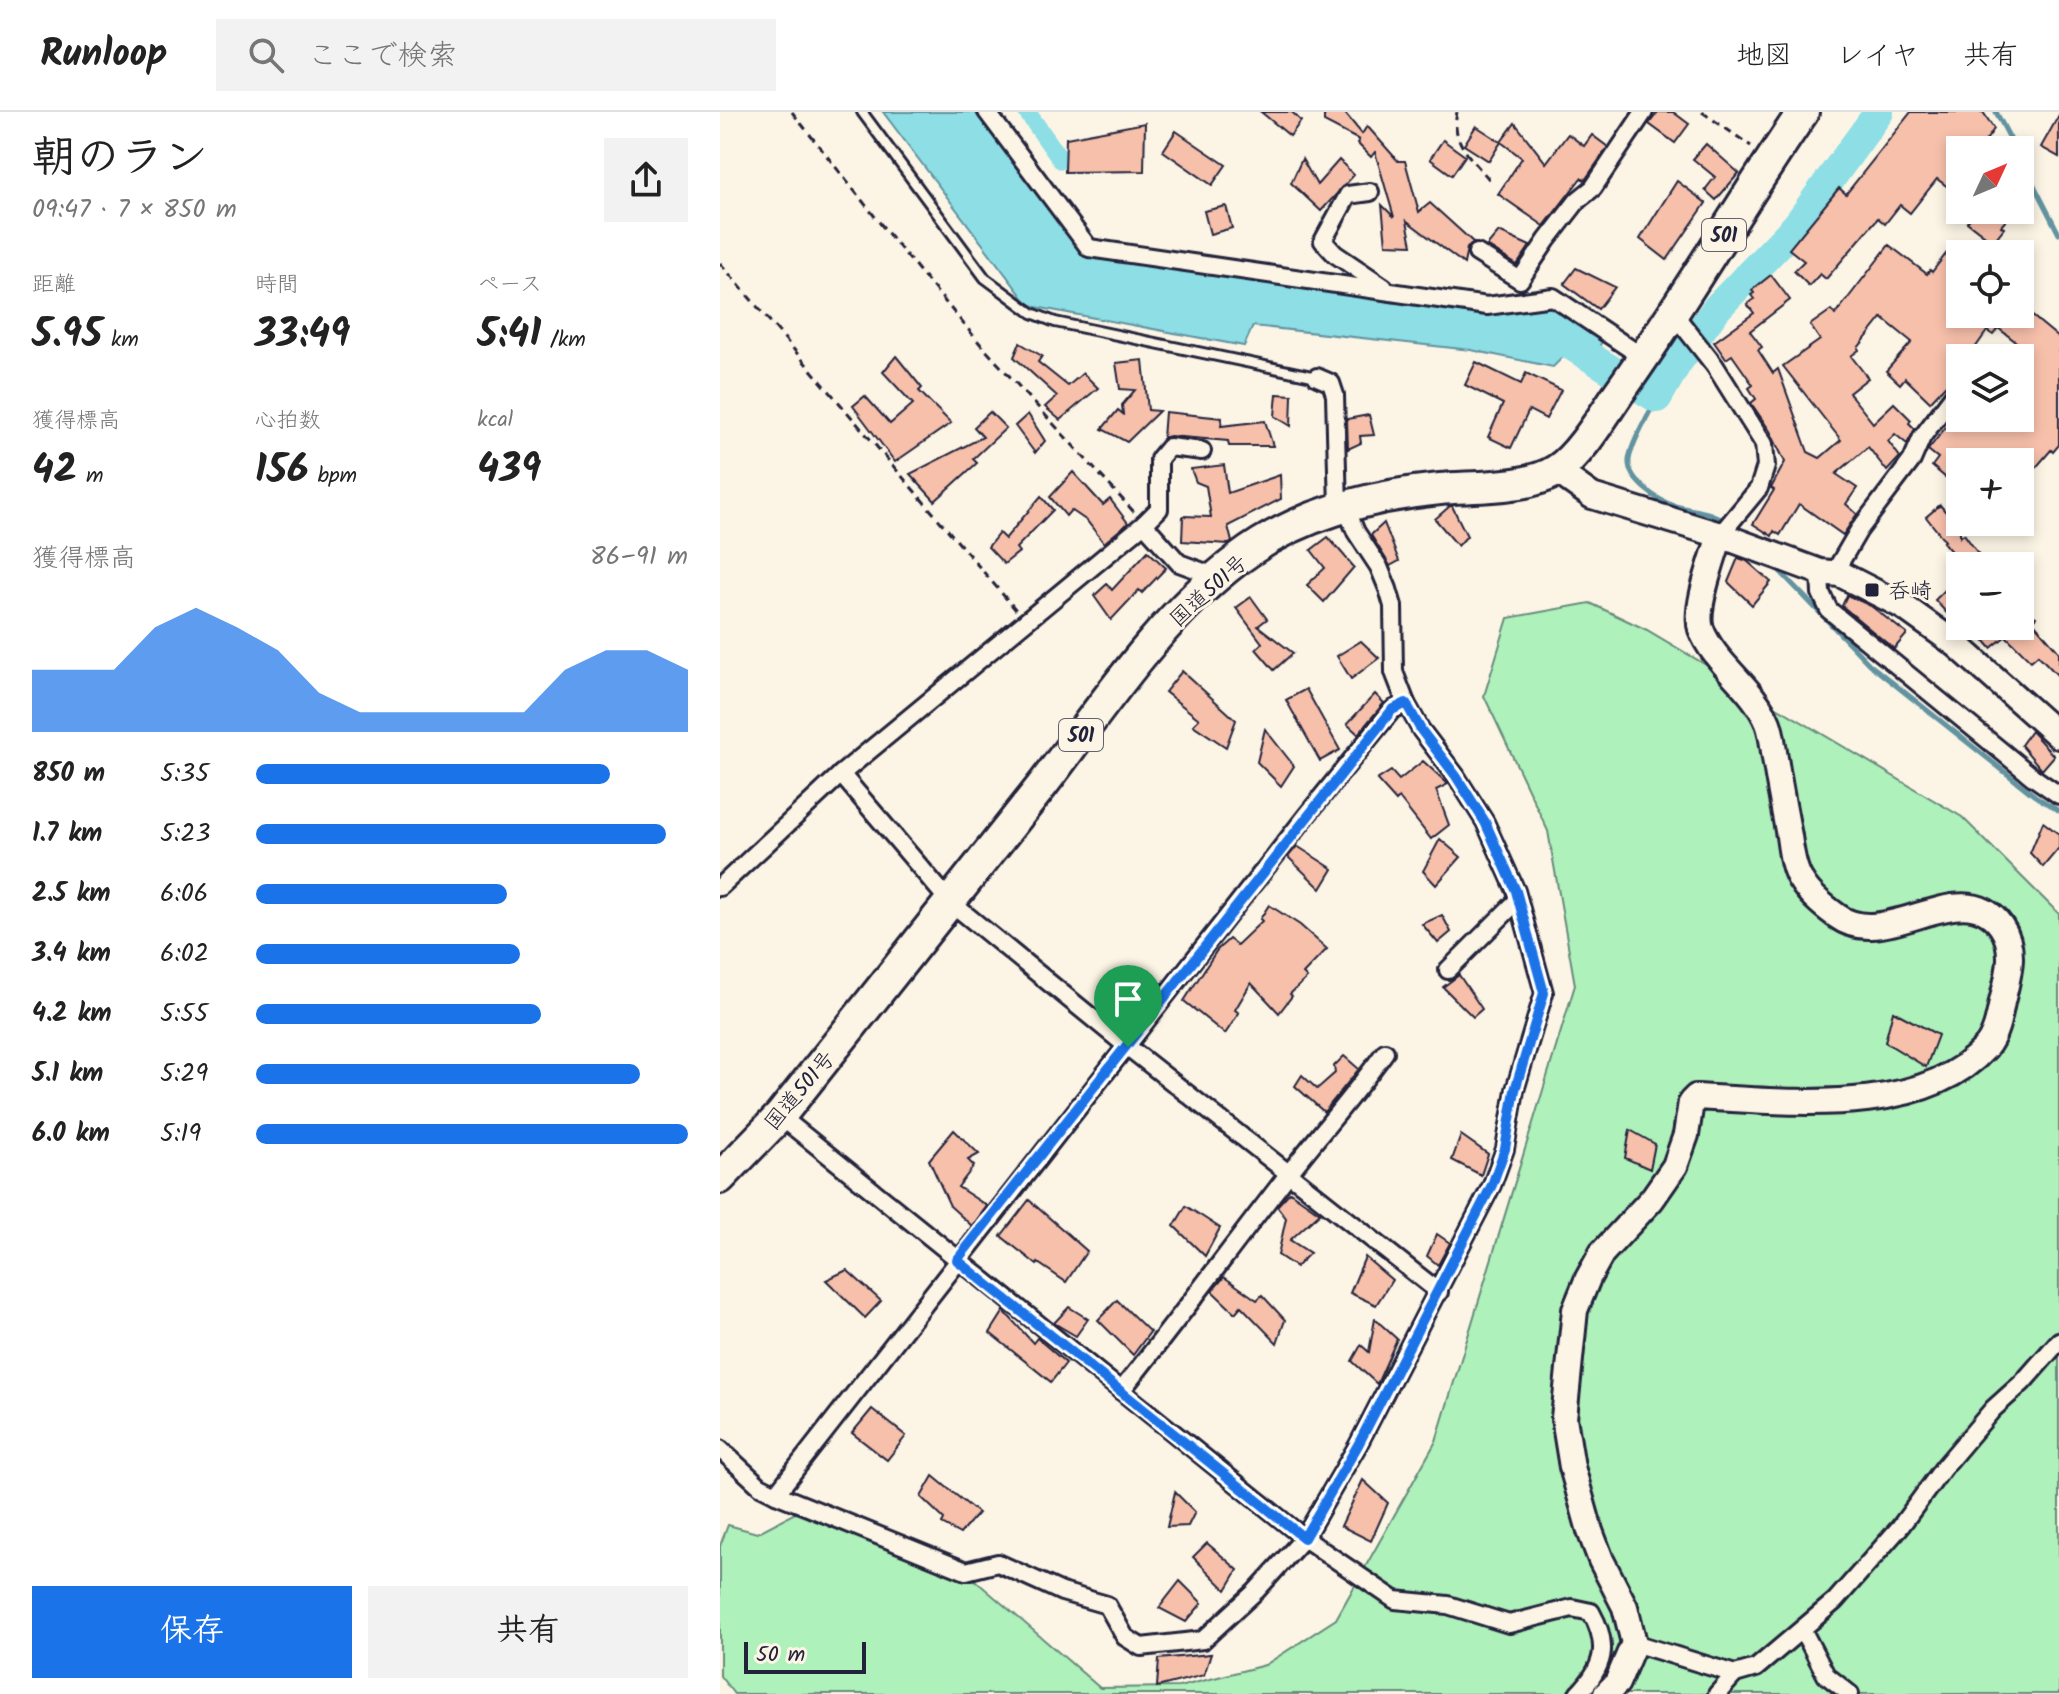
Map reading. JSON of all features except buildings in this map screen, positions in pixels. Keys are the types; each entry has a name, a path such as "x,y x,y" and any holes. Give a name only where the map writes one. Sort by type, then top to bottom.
{"highway":[{"name":"国道501号","path":"720,1178 780,1116 1161,632 1239,558 1341,507 1414,492 1519,483 1557,471 1586,440 1644,358 1680,323 1770,160 1803,112"}],"street":[{"path":"987,112 1089,248 1487,306 1553,297"},
{"path":"1520,280 1578,200 1593,188 1644,112"},
{"path":"1370,192 1348,195 1323,241 1335,254 1388,291"},
{"path":"1477,253 1553,297 1644,358"},
{"path":"1606,1694 1617,1683 1634,1643 1625,1607 1590,1531 1572,1467 1564,1418 1575,1310 1588,1278 1602,1253 1652,1199 1675,1166 1686,1135 1691,1102 1696,1097 1774,1101 1880,1099 1920,1089 1955,1072 1986,1046 1997,1025 2011,947 2000,924 1981,909 1951,906 1890,925 1859,925 1838,918 1802,882 1792,855 1769,725 1758,702 1712,647 1701,628 1699,612 1727,531 1759,488 1766,466 1764,444 1739,401 1680,323"},
{"path":"720,1449 760,1486 776,1494 966,1571 998,1563 1062,1592 1107,1605 1125,1637 1141,1647 1203,1640 1256,1591 1304,1538 1358,1445 1492,1185 1505,1149 1515,1090 1544,993 1518,900 1485,822 1456,776 1421,730 1394,672 1393,606 1379,567 1341,507 1335,395 1331,383 1317,377"},
{"path":"1946,405 1922,437 1912,460 1827,572 1821,593 1829,610 2059,795"},
{"path":"720,887 841,774 1144,524 1159,509 1159,459 1169,447 1202,451"},
{"path":"1557,471 1592,496 1727,531 1775,555 1827,572 1904,607 1957,645 2059,736"},
{"path":"1144,524 1179,563 1217,577"},
{"path":"776,1494 1307,815 1392,710 1406,703"},
{"path":"841,774 949,901 1128,1047 1439,1292"},
{"path":"1448,970 1518,900"},
{"path":"1121,1391 1385,1052"},
{"path":"780,1116 1304,1538 1395,1600 1448,1605 1509,1624 1572,1608 1591,1612 1601,1630 1603,1650 1595,1677 1578,1694"},
{"path":"1717,1694 1735,1674 1756,1668 1835,1601 1900,1527 1944,1467 1993,1409 2023,1382 2059,1341"},
{"path":"1803,1631 1826,1675 1850,1694"},
{"path":"1634,1643 1735,1674"}],"lane":[{"path":"862,112 985,278 1032,313 1055,322 1317,377"}],"path":[{"path":"792,112 982,346 1144,524"},
{"path":"1457,112 1453,127 1460,144 1492,183"},
{"path":"1702,112 1770,160"},
{"path":"720,263 1027,622"}],"green space":[{"path":"1590,603 1647,630 1962,817 2059,914 2059,1694 734,1694 720,1676 720,1546 728,1525 757,1533 795,1513 976,1581 1100,1688 1179,1687 1265,1665 1336,1619 1436,1441 1575,985 1548,831 1484,696 1508,618"}],"water":[{"path":"883,112 975,112 1083,256 1337,285 1480,312 1553,307 1602,342 1586,365 1567,353 1553,367 1471,350 1253,326 1244,346 1036,307 1027,303"}],"waterway":[{"path":"1027,112 1061,160"},
{"path":"1559,338 1657,398 1677,363 1717,308 1797,225 1879,112"},
{"path":"1996,112 2009,136"},
{"path":"2034,185 2059,234"},
{"path":"1657,398 1630,453 1633,475 1660,500 1708,513 1726,523"},
{"path":"1776,567 1869,664 2035,796 2059,811"}],"place":[{"name":"呑崎","path":"1872,590"}],"route":[{"path":"1406,703 1421,730 1456,776 1485,822 1516,891 1544,993 1515,1090 1505,1149 1492,1185 1358,1445 1304,1538 957,1260 1128,1047 1307,815 1392,710 1406,703"}]}
